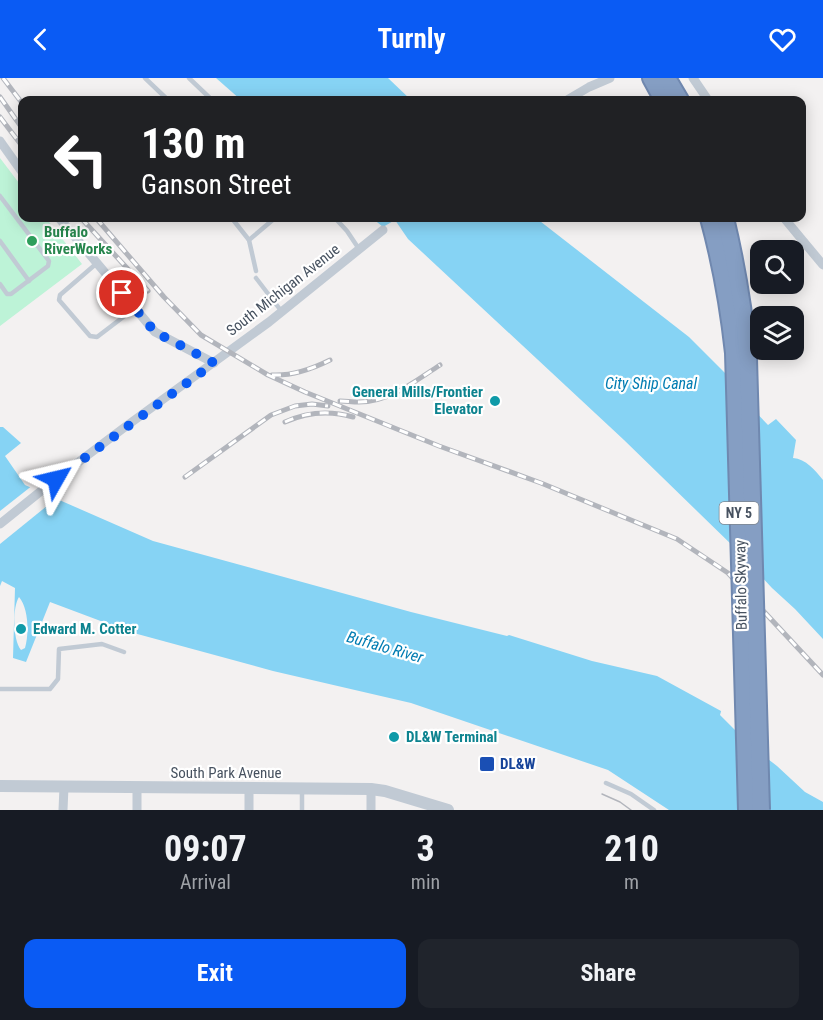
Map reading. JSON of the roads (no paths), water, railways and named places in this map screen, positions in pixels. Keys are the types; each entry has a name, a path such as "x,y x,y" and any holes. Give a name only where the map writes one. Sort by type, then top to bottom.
{"highway":[{"path":"651,78 661,96"},
{"path":"667,78 678,96"},
{"name":"Buffalo Skyway","path":"711,222 726,289 734,353 747,810"},
{"name":"Buffalo Skyway","path":"725,222 740,288 748,368 760,810"}],"street":[{"path":"574,96 610,78"},
{"path":"693,78 705,96"},
{"path":"2,146 18,167"},
{"path":"62,222 155,332 214,363"},
{"path":"787,222 823,265"},
{"name":"South Michigan Avenue","path":"0,524 56,479 282,312 383,230"},
{"name":"South Park Avenue","path":"0,786 371,789 448,810"},
{"path":"63,810 64,787"},
{"path":"137,787 137,810"},
{"path":"249,788 249,810"},
{"path":"371,789 371,810"}],"lane":[{"path":"145,78 164,96"},
{"path":"189,78 208,96"},
{"path":"0,196 18,220"},
{"path":"0,284 7,294 11,294 48,266 49,261 20,222"},
{"path":"235,222 249,240 256,271"},
{"path":"249,240 269,222"},
{"path":"339,222 359,249"},
{"path":"0,241 29,281"},
{"path":"97,263 60,295 59,300 90,336 97,337 135,308"},
{"path":"256,278 282,312"},
{"path":"0,689 50,689 58,679 60,649 102,644 124,652"},
{"path":"606,783 630,794 654,810"},
{"path":"302,789 302,810"}],"water":[{"path":"216,78 388,78 407,96 236,96"},
{"name":"City Ship Canal","path":"377,222 392,222 383,227"},
{"name":"City Ship Canal","path":"396,222 541,222 689,337 730,378 746,402 768,425 776,419 796,440 793,458 806,463 823,480 823,646 730,553 735,548 624,440 408,239"},
{"name":"Buffalo River","path":"0,427 3,427 21,443 5,456 25,485 153,541 411,612 509,635 592,661 657,676 721,711 823,792 823,810 669,810 608,770 411,703 273,671 130,632 50,602 26,662 13,658 14,618 16,639 21,650 25,648 27,629 25,608 19,597 14,615 15,588 2,581 0,586"}],"tram line":[{"path":"602,794 631,810"}],"railway":[{"path":"3,78 18,98"},
{"path":"0,97 18,122"},
{"path":"0,117 18,141"},
{"path":"85,222 148,291"},
{"path":"99,222 164,297 201,335 268,375 305,392 439,446 541,483 677,539 728,573 823,675"},
{"path":"272,375 301,371 330,360"},
{"path":"340,401 370,401 392,395 440,365"},
{"path":"185,477 271,415 295,406 312,404 328,406"},
{"path":"285,422 318,413 335,413 353,417"}],"place":[{"name":"Buffalo RiverWorks","path":"32,241"},
{"name":"General Mills/Frontier Elevator","path":"495,401"},
{"name":"Edward M. Cotter","path":"21,629"},
{"name":"DL&W Terminal","path":"394,737"},
{"name":"DL&W","path":"487,764"}]}
